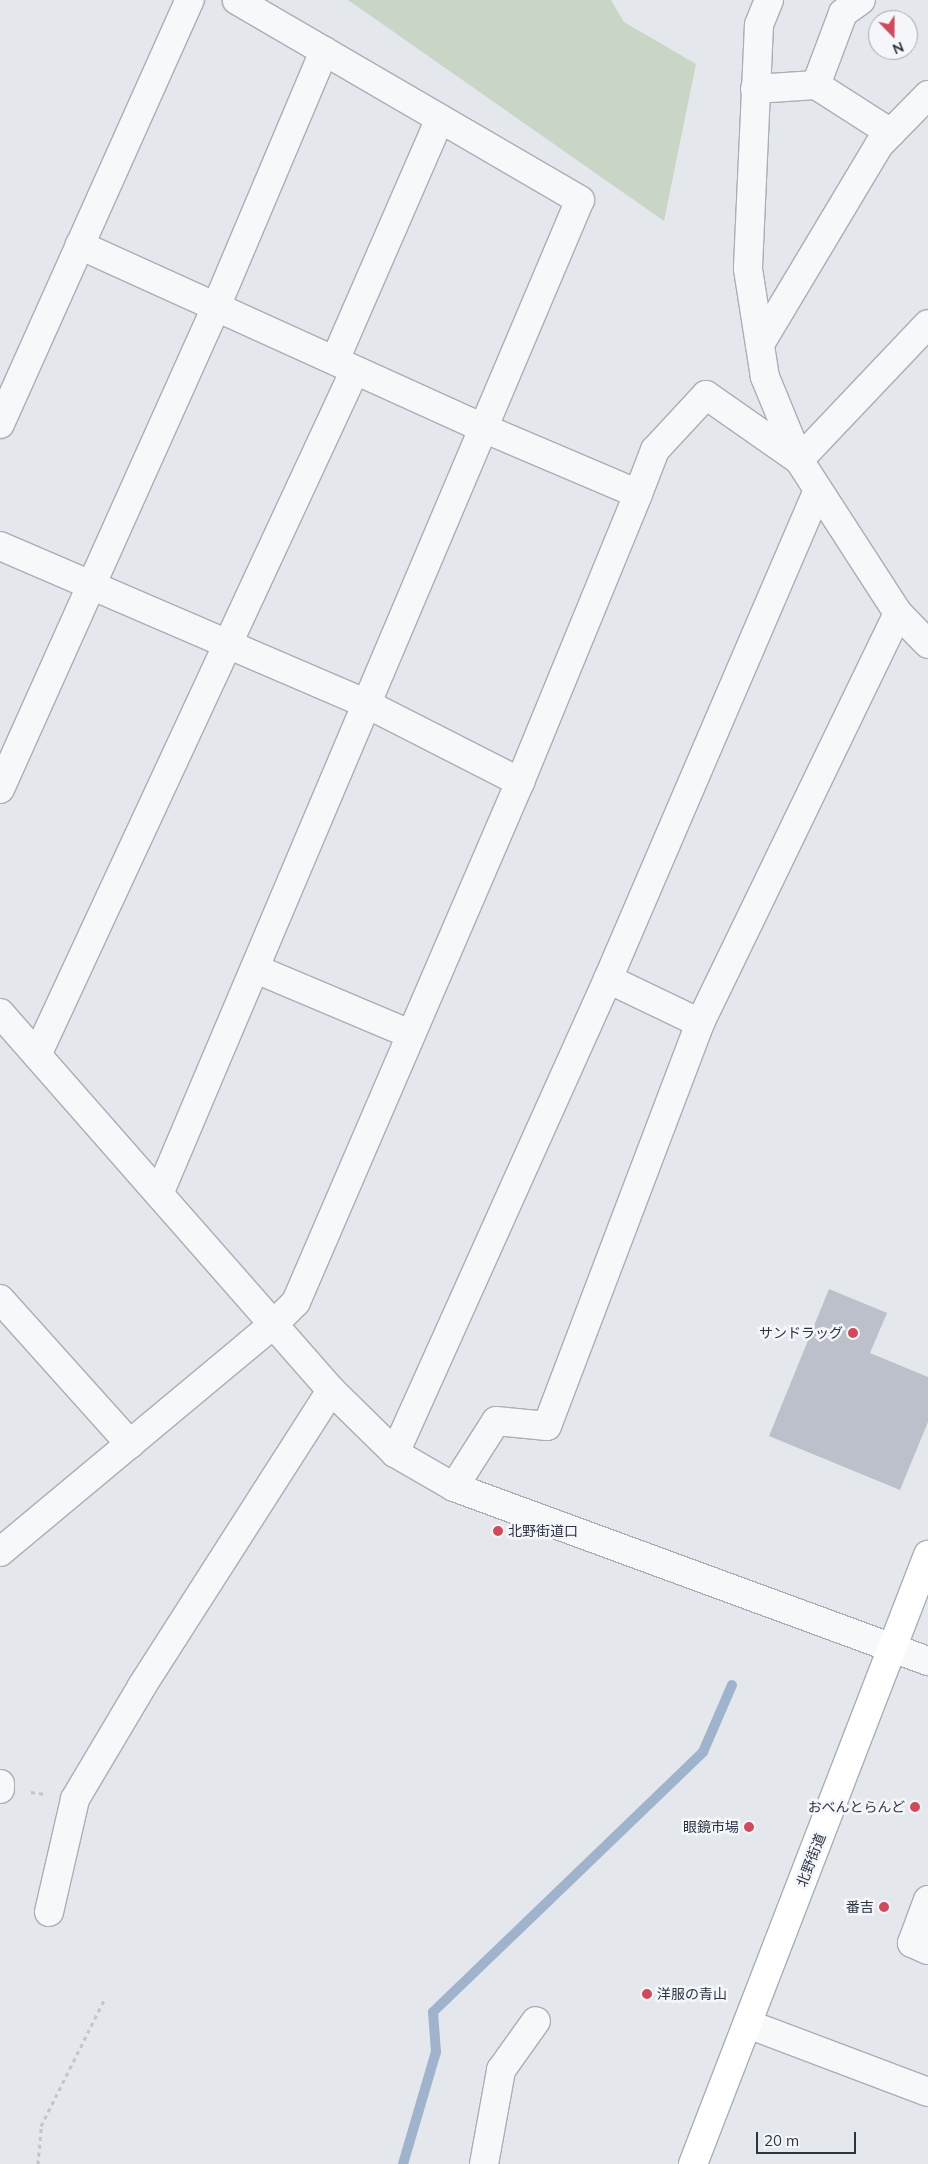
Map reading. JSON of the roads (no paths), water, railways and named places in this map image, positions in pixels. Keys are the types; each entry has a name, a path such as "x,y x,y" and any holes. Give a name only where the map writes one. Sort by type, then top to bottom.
{"main road":[{"name":"北野街道","path":"693,2164 928,1555"}],"street":[{"path":"0,424 190,0"},
{"path":"159,1194 580,200 237,0"},
{"path":"769,0 758,25 748,269 766,377 799,460 898,613 928,644"},
{"path":"816,85 843,13 861,0"},
{"path":"0,789 216,307 324,51"},
{"path":"755,89 816,85 891,133"},
{"path":"760,344 880,145 928,95"},
{"path":"36,1055 227,644 345,365 440,119"},
{"path":"80,245 483,428 638,494"},
{"path":"799,460 928,324"},
{"path":"0,1552 274,1324 296,1302 520,782 655,450 706,395 799,460"},
{"path":"395,1453 608,979 818,490"},
{"path":"0,546 367,704 520,782"},
{"path":"454,1487 496,1421 547,1426 700,1023 898,613"},
{"path":"256,968 410,1034"},
{"path":"608,979 700,1023"},
{"path":"0,1013 331,1390 395,1453 454,1487 928,1661"},
{"path":"2,1305 130,1444"},
{"path":"50,1912 75,1799 142,1686 331,1390"},
{"path":"928,1900 912,1943 928,1950"},
{"path":"484,2164 501,2070 536,2021"},
{"path":"748,2024 928,2092"}],"waterway":[{"path":"403,2164 436,2052 433,2012 703,1752 732,1685"}],"place":[{"name":"サンドラッグ","path":"853,1333"},
{"name":"北野街道口","path":"498,1531"},
{"name":"おべんとらんど","path":"915,1807"},
{"name":"眼鏡市場","path":"749,1827"},
{"name":"番吉","path":"884,1907"},
{"name":"洋服の青山","path":"647,1994"}]}
